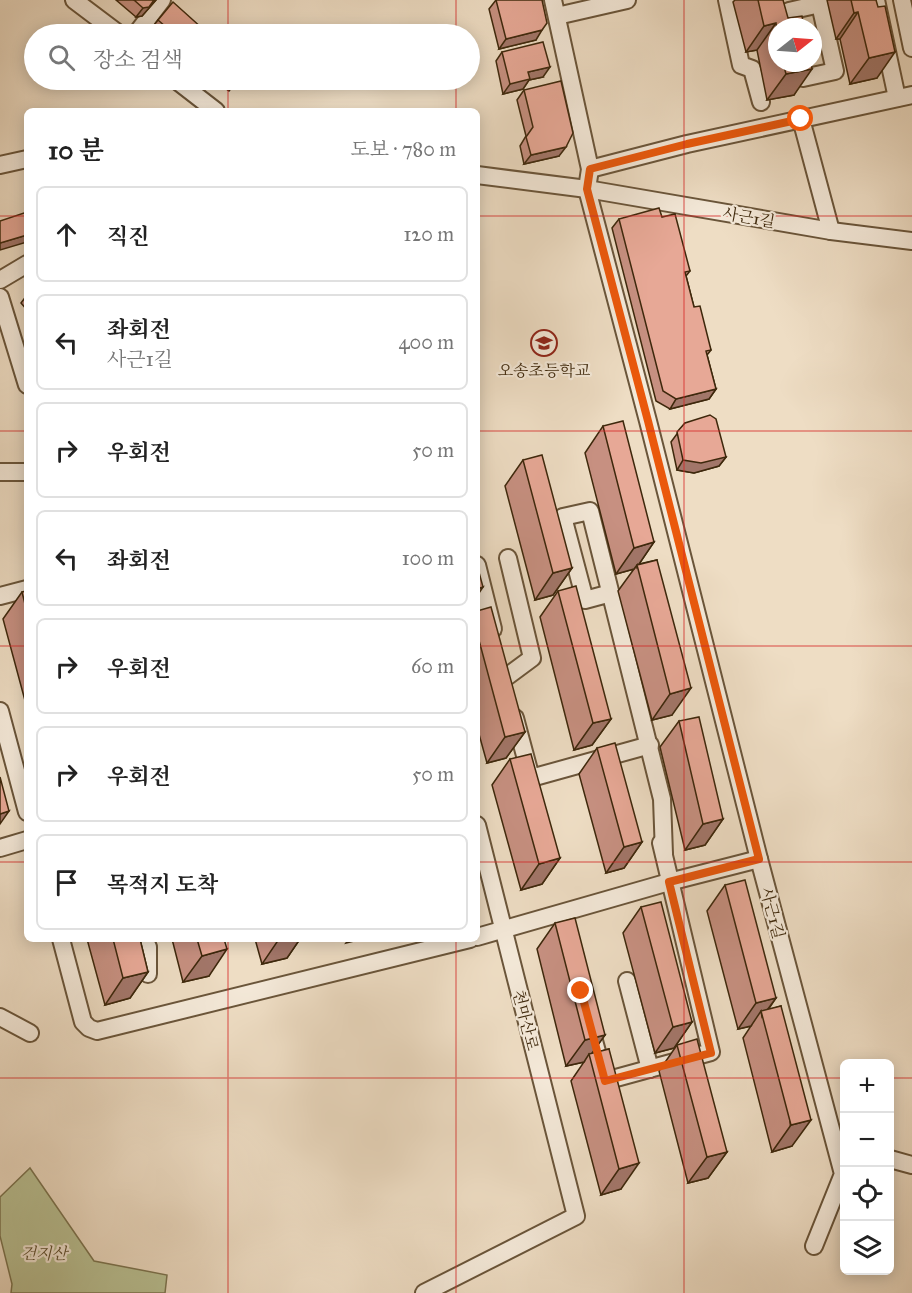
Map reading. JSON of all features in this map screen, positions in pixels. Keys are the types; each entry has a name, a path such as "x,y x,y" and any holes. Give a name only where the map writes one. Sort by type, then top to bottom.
{"street":[{"path":"74,0 106,24"},
{"path":"144,24 162,0"},
{"path":"555,8 623,0"},
{"path":"727,0 741,65 752,69 761,102"},
{"path":"590,169 687,144 904,96 876,0"},
{"path":"902,0 912,48"},
{"path":"790,18 789,11 820,2 835,71 803,78 802,72"},
{"name":"사근1길","path":"555,8 590,169 587,189 759,859 840,1149"},
{"path":"189,90 212,108"},
{"path":"801,119 831,231"},
{"path":"0,165 24,160"},
{"name":"사근1길","path":"480,175 587,189 831,231 912,242"},
{"path":"0,280 24,266"},
{"path":"0,297 24,368"},
{"path":"0,472 24,471"},
{"path":"611,593 585,600 564,518 590,511 650,745 662,799 664,854"},
{"path":"508,558 532,658 506,684 531,778 650,745"},
{"path":"480,577 496,644"},
{"path":"0,596 24,590"},
{"path":"0,711 24,801"},
{"path":"587,1014 605,1081 711,1053 647,784"},
{"name":"천마산로","path":"424,1293 576,1216 480,837"},
{"path":"0,848 24,841"},
{"path":"480,936 669,882 759,859"},
{"path":"62,942 83,1022 89,1028 97,1031 458,942"},
{"path":"145,942 148,974"},
{"path":"627,981 650,1069"},
{"path":"0,1017 30,1034"},
{"path":"894,1160 912,1165"},
{"name":"사근1길","path":"814,1246 843,1174 842,1167"}],"green space":[{"name":"건지산","path":"30,1168 94,1261 167,1275 165,1293 11,1293 12,1284 0,1236 0,1197"}],"building":[{"path":"134,0 154,0 149,7 143,8"},
{"path":"496,0 542,0 547,23 542,30 506,39"},
{"path":"758,0 783,0 788,18 768,18 768,25 764,26"},
{"path":"851,0 876,0 878,7 885,6 895,52 869,58 858,12 854,13"},
{"path":"173,2 197,24 163,24 158,20"},
{"path":"543,42 550,67 528,72 530,79 510,84 502,52"},
{"path":"561,81 573,133 566,147 531,155 526,137 533,127 524,90"},
{"path":"659,208 662,217 675,214 690,271 685,272 694,307 700,306 711,350 706,351 716,389 676,399 663,391 619,219"},
{"path":"24,213 24,236 0,243 0,221"},
{"path":"710,415 716,419 726,457 701,463 683,460 677,432 685,423"},
{"path":"623,421 654,542 634,548 603,426"},
{"path":"542,455 572,568 553,573 523,460"},
{"path":"657,560 691,688 670,694 637,565"},
{"path":"576,586 611,719 593,723 558,591"},
{"path":"491,607 525,732 505,737 480,644 480,610"},
{"path":"699,717 723,819 703,824 679,721"},
{"path":"615,743 642,842 624,847 597,748"},
{"path":"531,754 560,858 539,864 510,759"},
{"path":"0,777 9,811 0,814"},
{"path":"745,880 776,998 756,1003 725,885"},
{"path":"661,902 692,1022 673,1027 641,907"},
{"path":"575,918 605,1035 585,1040 555,923"},
{"path":"114,942 141,942 148,972 123,978"},
{"path":"198,942 225,942 227,949 202,956"},
{"path":"781,1006 811,1120 791,1125 761,1011"},
{"path":"697,1039 727,1152 707,1157 677,1045"},
{"path":"609,1049 639,1163 619,1169 589,1054"}],"place":[{"name":"오송초등학교","path":"544,343"}],"route":[{"path":"581,991 605,1081 711,1053 669,882 759,859 587,189 590,169 687,144 801,119"}]}
